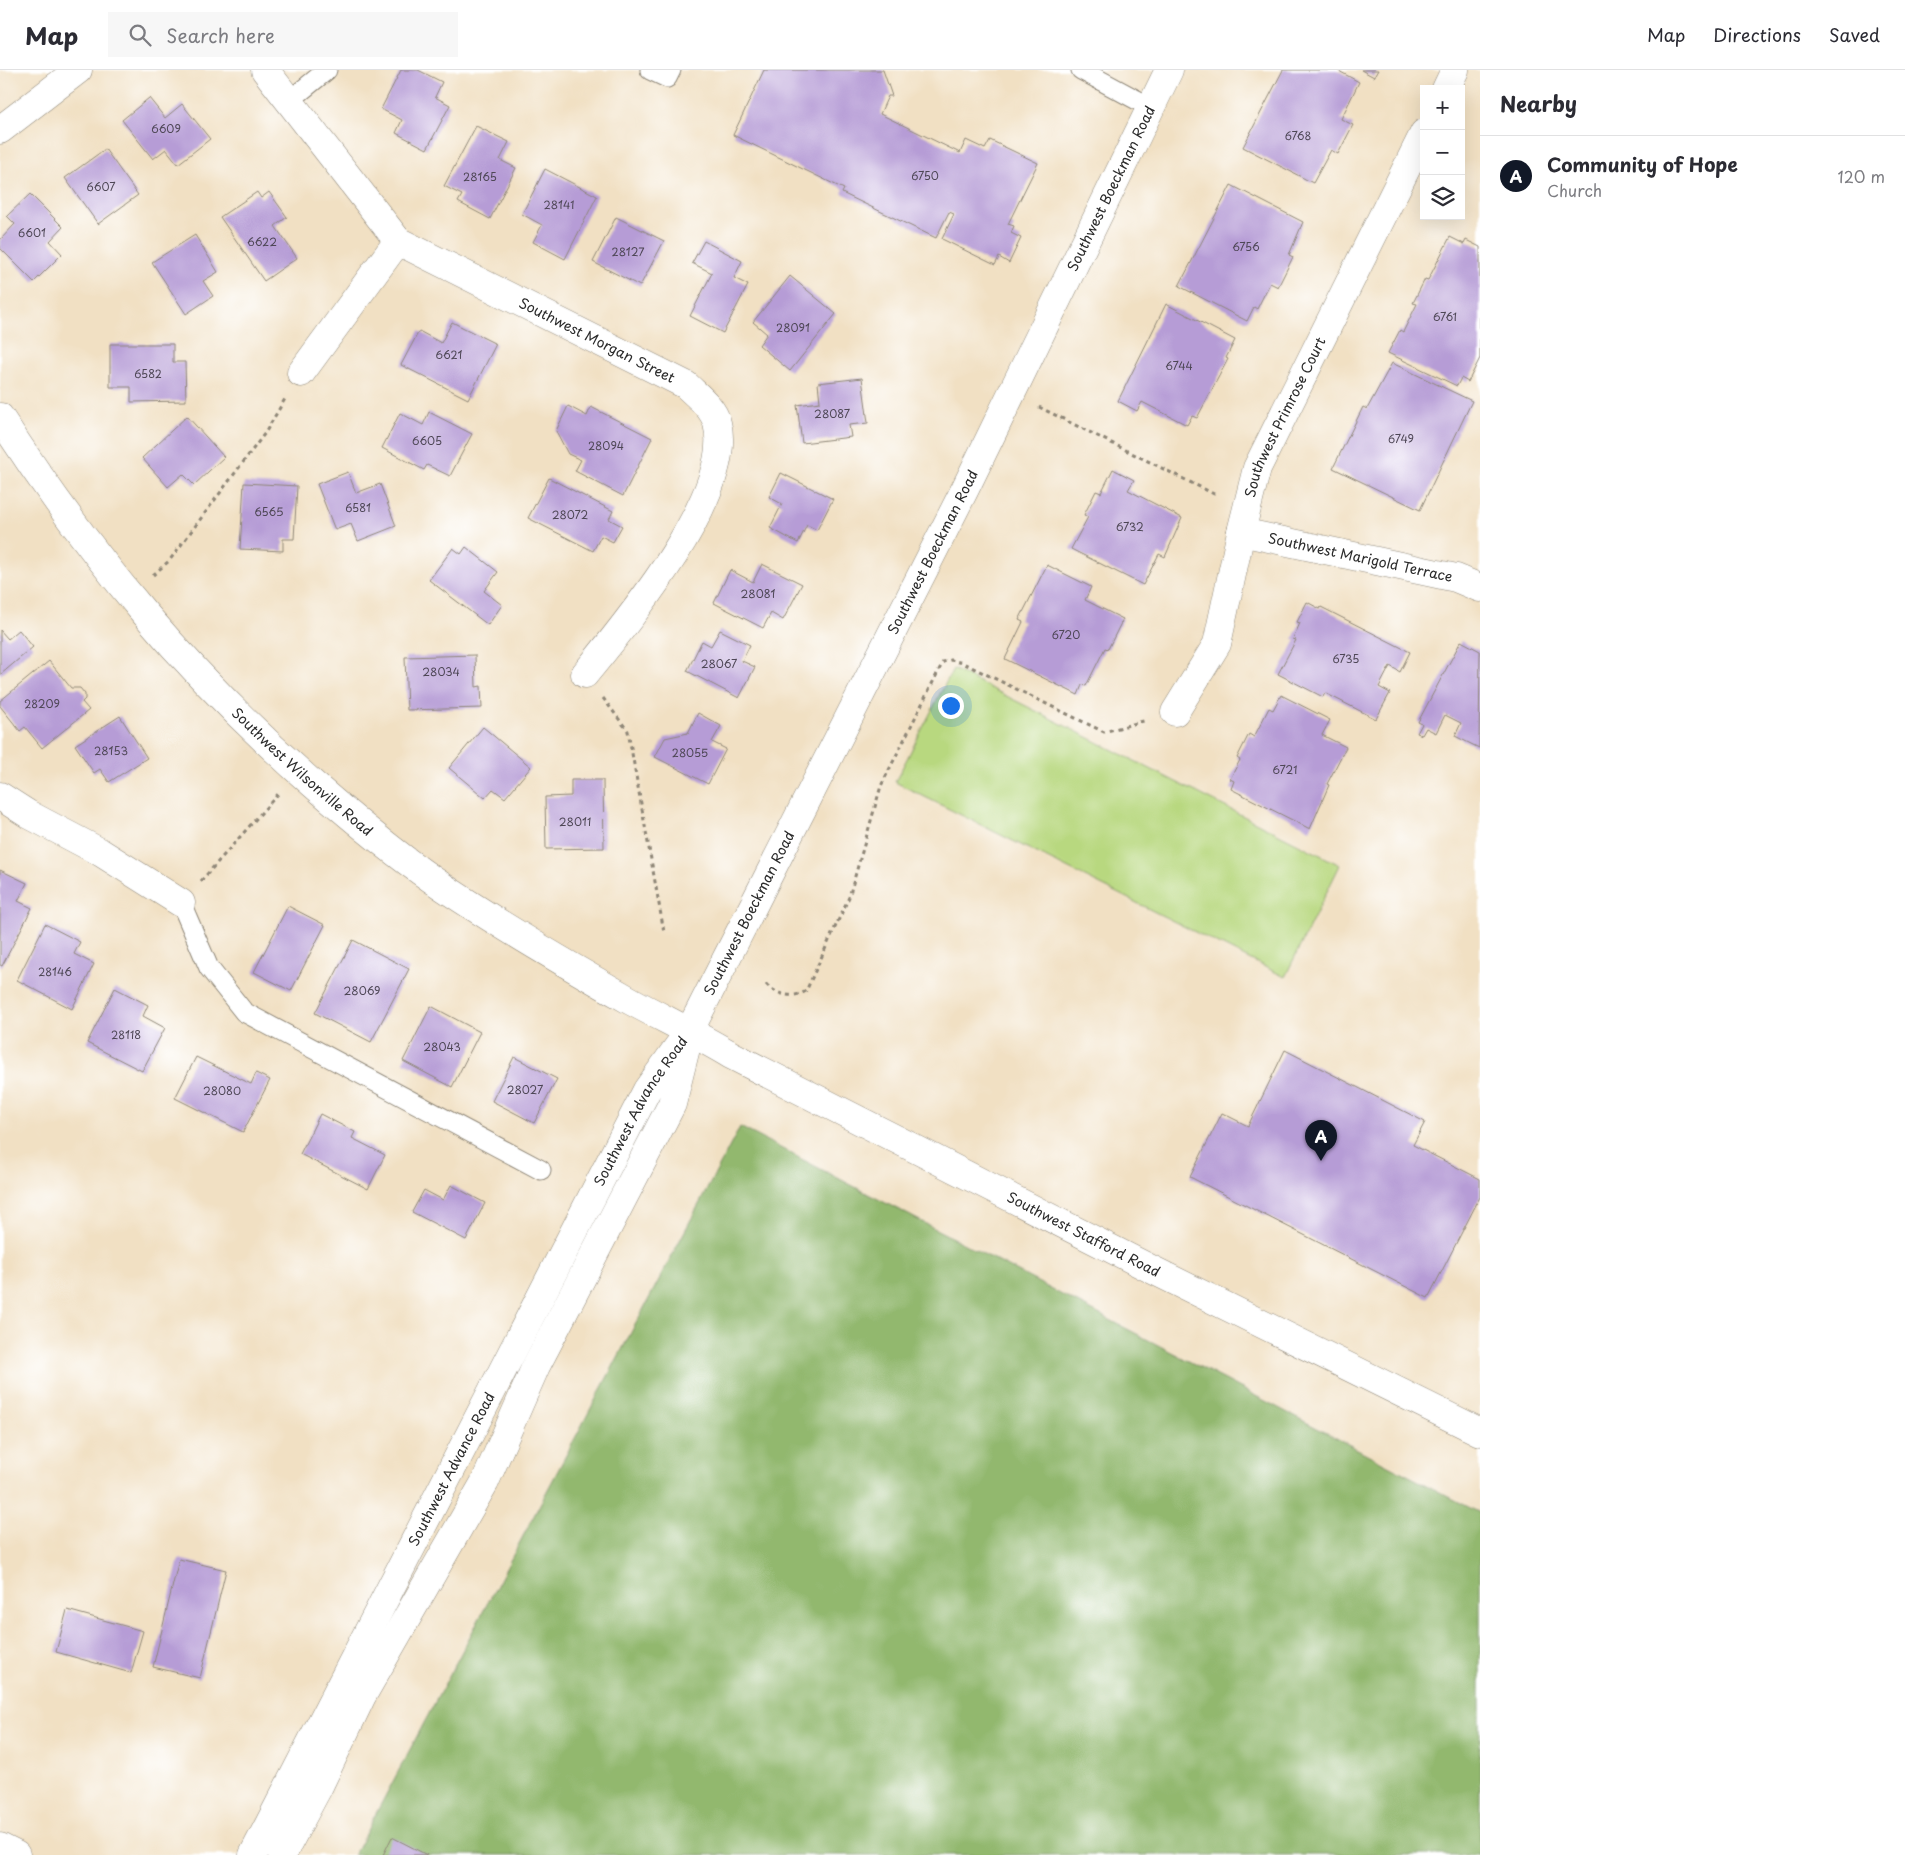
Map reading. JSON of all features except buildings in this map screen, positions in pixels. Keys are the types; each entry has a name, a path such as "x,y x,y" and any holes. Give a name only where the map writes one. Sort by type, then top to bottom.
{"street":[{"path":"0,130 78,70"},
{"name":"Southwest Morgan Street","path":"265,70 398,241 686,385 710,408 717,422 719,447 714,477 702,503 661,577 632,618 585,674"},
{"name":"Southwest Boeckman Road","path":"690,1030 1011,393 1169,70"},
{"path":"1448,85 1455,70"},
{"name":"Southwest Primrose Court","path":"1175,712 1217,644 1241,532 1258,468 1420,141"},
{"path":"301,372 398,241"},
{"name":"Southwest Wilsonville Road","path":"0,417 48,489 130,597 192,669 298,771 354,820 434,880 564,963 690,1030"},
{"name":"Southwest Marigold Terrace","path":"1241,532 1456,578 1480,588"},
{"path":"0,796 28,814 100,852 181,903"},
{"name":"Southwest Stafford Road","path":"690,1030 731,1055 1150,1269 1480,1432"},
{"name":"Southwest Advance Road","path":"253,1855 647,1090 690,1030"},
{"name":"Southwest Advance Road","path":"282,1855 318,1788 362,1696 485,1482 536,1366 672,1104 690,1030"},
{"path":"0,1847 16,1855"}],"lane":[{"path":"289,101 327,70"},
{"path":"650,70 667,78 671,70"},
{"path":"1081,70 1150,107"},
{"path":"181,903 208,968 244,1012 541,1170"}],"path":[{"path":"130,597 169,561 265,433 301,372"},
{"path":"1011,393 1218,496"},
{"path":"766,984 772,990 784,994 799,995 806,991 849,897 881,786 943,662 951,660 963,663 1104,732 1175,712"},
{"path":"585,674 628,731 664,932"},
{"path":"181,903 298,771"}],"green space":[{"path":"953,669 1340,865 1285,977 895,782"},
{"path":"740,1127 1480,1513 1480,1855 354,1855"}],"place":[{"name":"Community of Hope","path":"1321,1161"}]}
